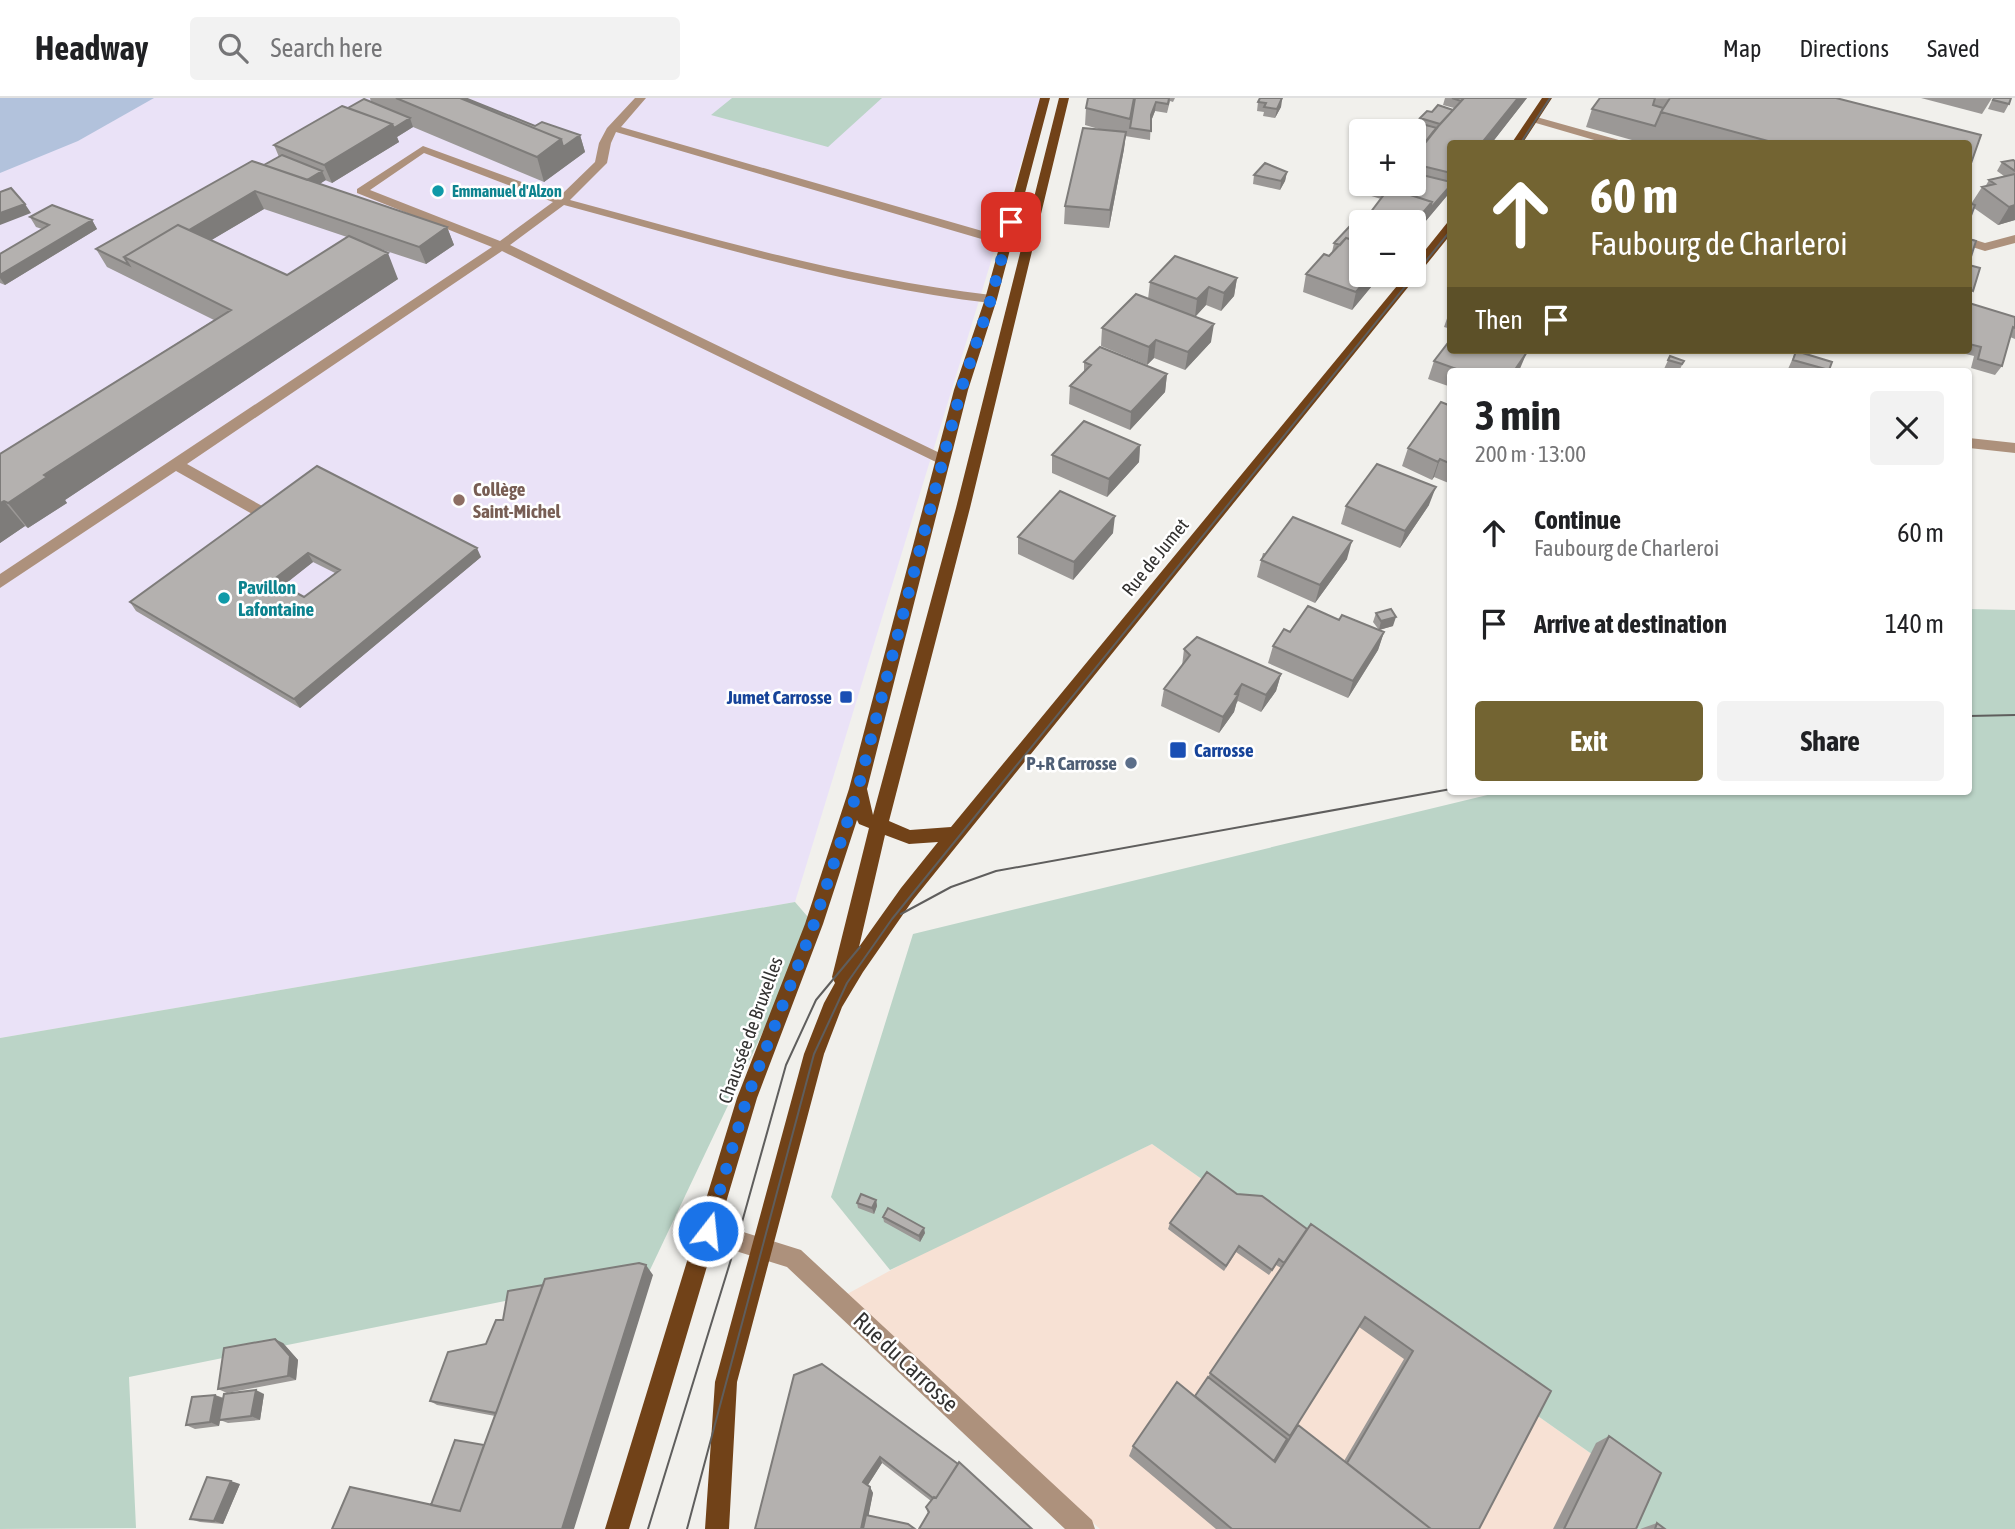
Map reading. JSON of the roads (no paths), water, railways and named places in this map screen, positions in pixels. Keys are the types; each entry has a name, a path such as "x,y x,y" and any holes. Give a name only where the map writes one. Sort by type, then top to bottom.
{"main road":[{"name":"Chaussée de Bruxelles","path":"617,1529 747,1098 814,924 858,789 961,390 991,299 1045,98"},
{"path":"717,1529 726,1382 814,1054 848,960 855,919 964,508 1065,98"},
{"path":"1520,140 1547,98"},
{"name":"Rue de Jumet","path":"1426,257 1447,231"},
{"name":"Rue de Jumet","path":"834,1003 856,966 931,865 1402,287"},
{"path":"932,505 964,508"},
{"path":"858,789 865,819 909,837 956,834"}],"street":[{"path":"0,582 501,246 562,201 601,163 602,147 613,128 641,98"},
{"path":"1534,118 1608,140"},
{"path":"613,128 1006,242"},
{"path":"943,460 501,246 361,191 423,149 562,201 717,243 930,292 991,299"},
{"path":"1972,243 1985,247 2015,239"},
{"path":"1972,443 2015,448"},
{"path":"176,464 259,510"},
{"name":"Rue du Carrosse","path":"708,1231 793,1258 1083,1529"}],"water":[{"path":"0,98 154,98 78,141 0,173"}],"tram line":[{"path":"1523,140 1550,98"},
{"path":"687,1529 814,1054 847,983 892,919 1447,235"},
{"path":"1972,716 2015,715"},
{"path":"901,914 951,887 996,871 1447,790"},
{"path":"648,1529 737,1240 786,1065 816,1000 860,947"}],"place":[{"name":"Emmanuel d'Alzon","path":"438,191"},
{"name":"Collège Saint-Michel","path":"459,500"},
{"name":"Pavillon Lafontaine","path":"224,598"},
{"name":"Jumet Carrosse","path":"846,697"},
{"name":"Carrosse","path":"1178,750"},
{"name":"P+R Carrosse","path":"1131,763"}]}
